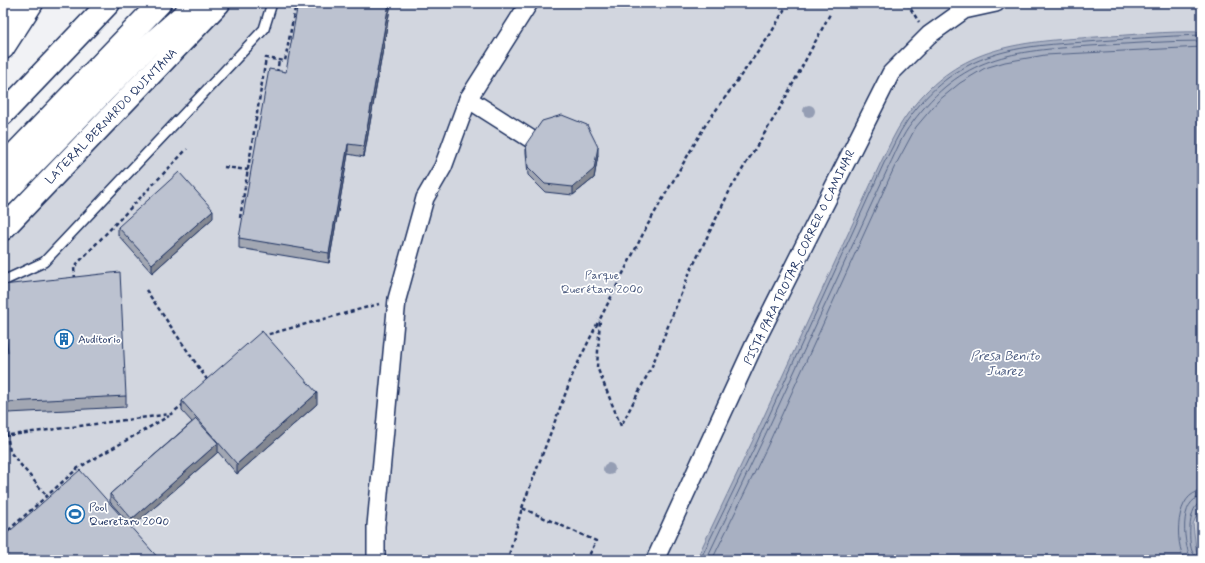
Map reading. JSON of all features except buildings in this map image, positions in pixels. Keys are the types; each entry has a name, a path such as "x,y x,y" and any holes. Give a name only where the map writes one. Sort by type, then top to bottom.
{"main road":[{"path":"3,22 22,3"},
{"path":"3,48 32,3"},
{"path":"3,114 109,3"},
{"path":"3,166 160,3"},
{"path":"3,195 147,47 197,3"},
{"name":"LATERAL BERNARDO QUINTANA","path":"4,228 219,3"}],"street":[{"path":"376,560 377,518 398,299 425,198 443,166 468,99 529,3"},
{"name":"PISTA PARA TROTAR, CORRER O CAMINAR","path":"655,560 755,343 891,73 929,35 964,10 996,3"},
{"path":"468,99 534,141"}],"lane":[{"path":"3,281 44,262 264,29 272,3"}],"path":[{"path":"240,218 266,58 285,61 296,3"},
{"path":"505,560 509,556 522,508 574,371 647,226 706,124 770,35 788,3"},
{"path":"906,3 929,35"},
{"path":"600,319 597,367 621,426 652,366 688,274 731,188 780,108 830,14"},
{"path":"277,80 278,60"},
{"path":"75,283 74,267 187,149"},
{"path":"224,167 248,170"},
{"path":"146,290 208,382"},
{"path":"257,337 398,299"},
{"path":"203,386 213,377"},
{"path":"3,535 78,468 171,414 187,400"},
{"path":"3,436 171,414"},
{"path":"3,420 5,422 10,452 46,495"},
{"path":"522,508 596,541 588,560"}],"green space":[{"name":"Parque Querétaro 2000","path":"222,3 1202,3 1202,560 3,560 3,229"}],"water":[{"name":"Presa Benito Juarez","path":"1202,32 1202,504 1193,524 1196,549 1202,560 696,560 881,162 904,119 923,95 944,76 966,62 989,52 1013,46 1067,39"}],"place":[{"name":"Auditorio","path":"64,339"},
{"name":"Pool Queretaro 2000","path":"75,514"}]}
